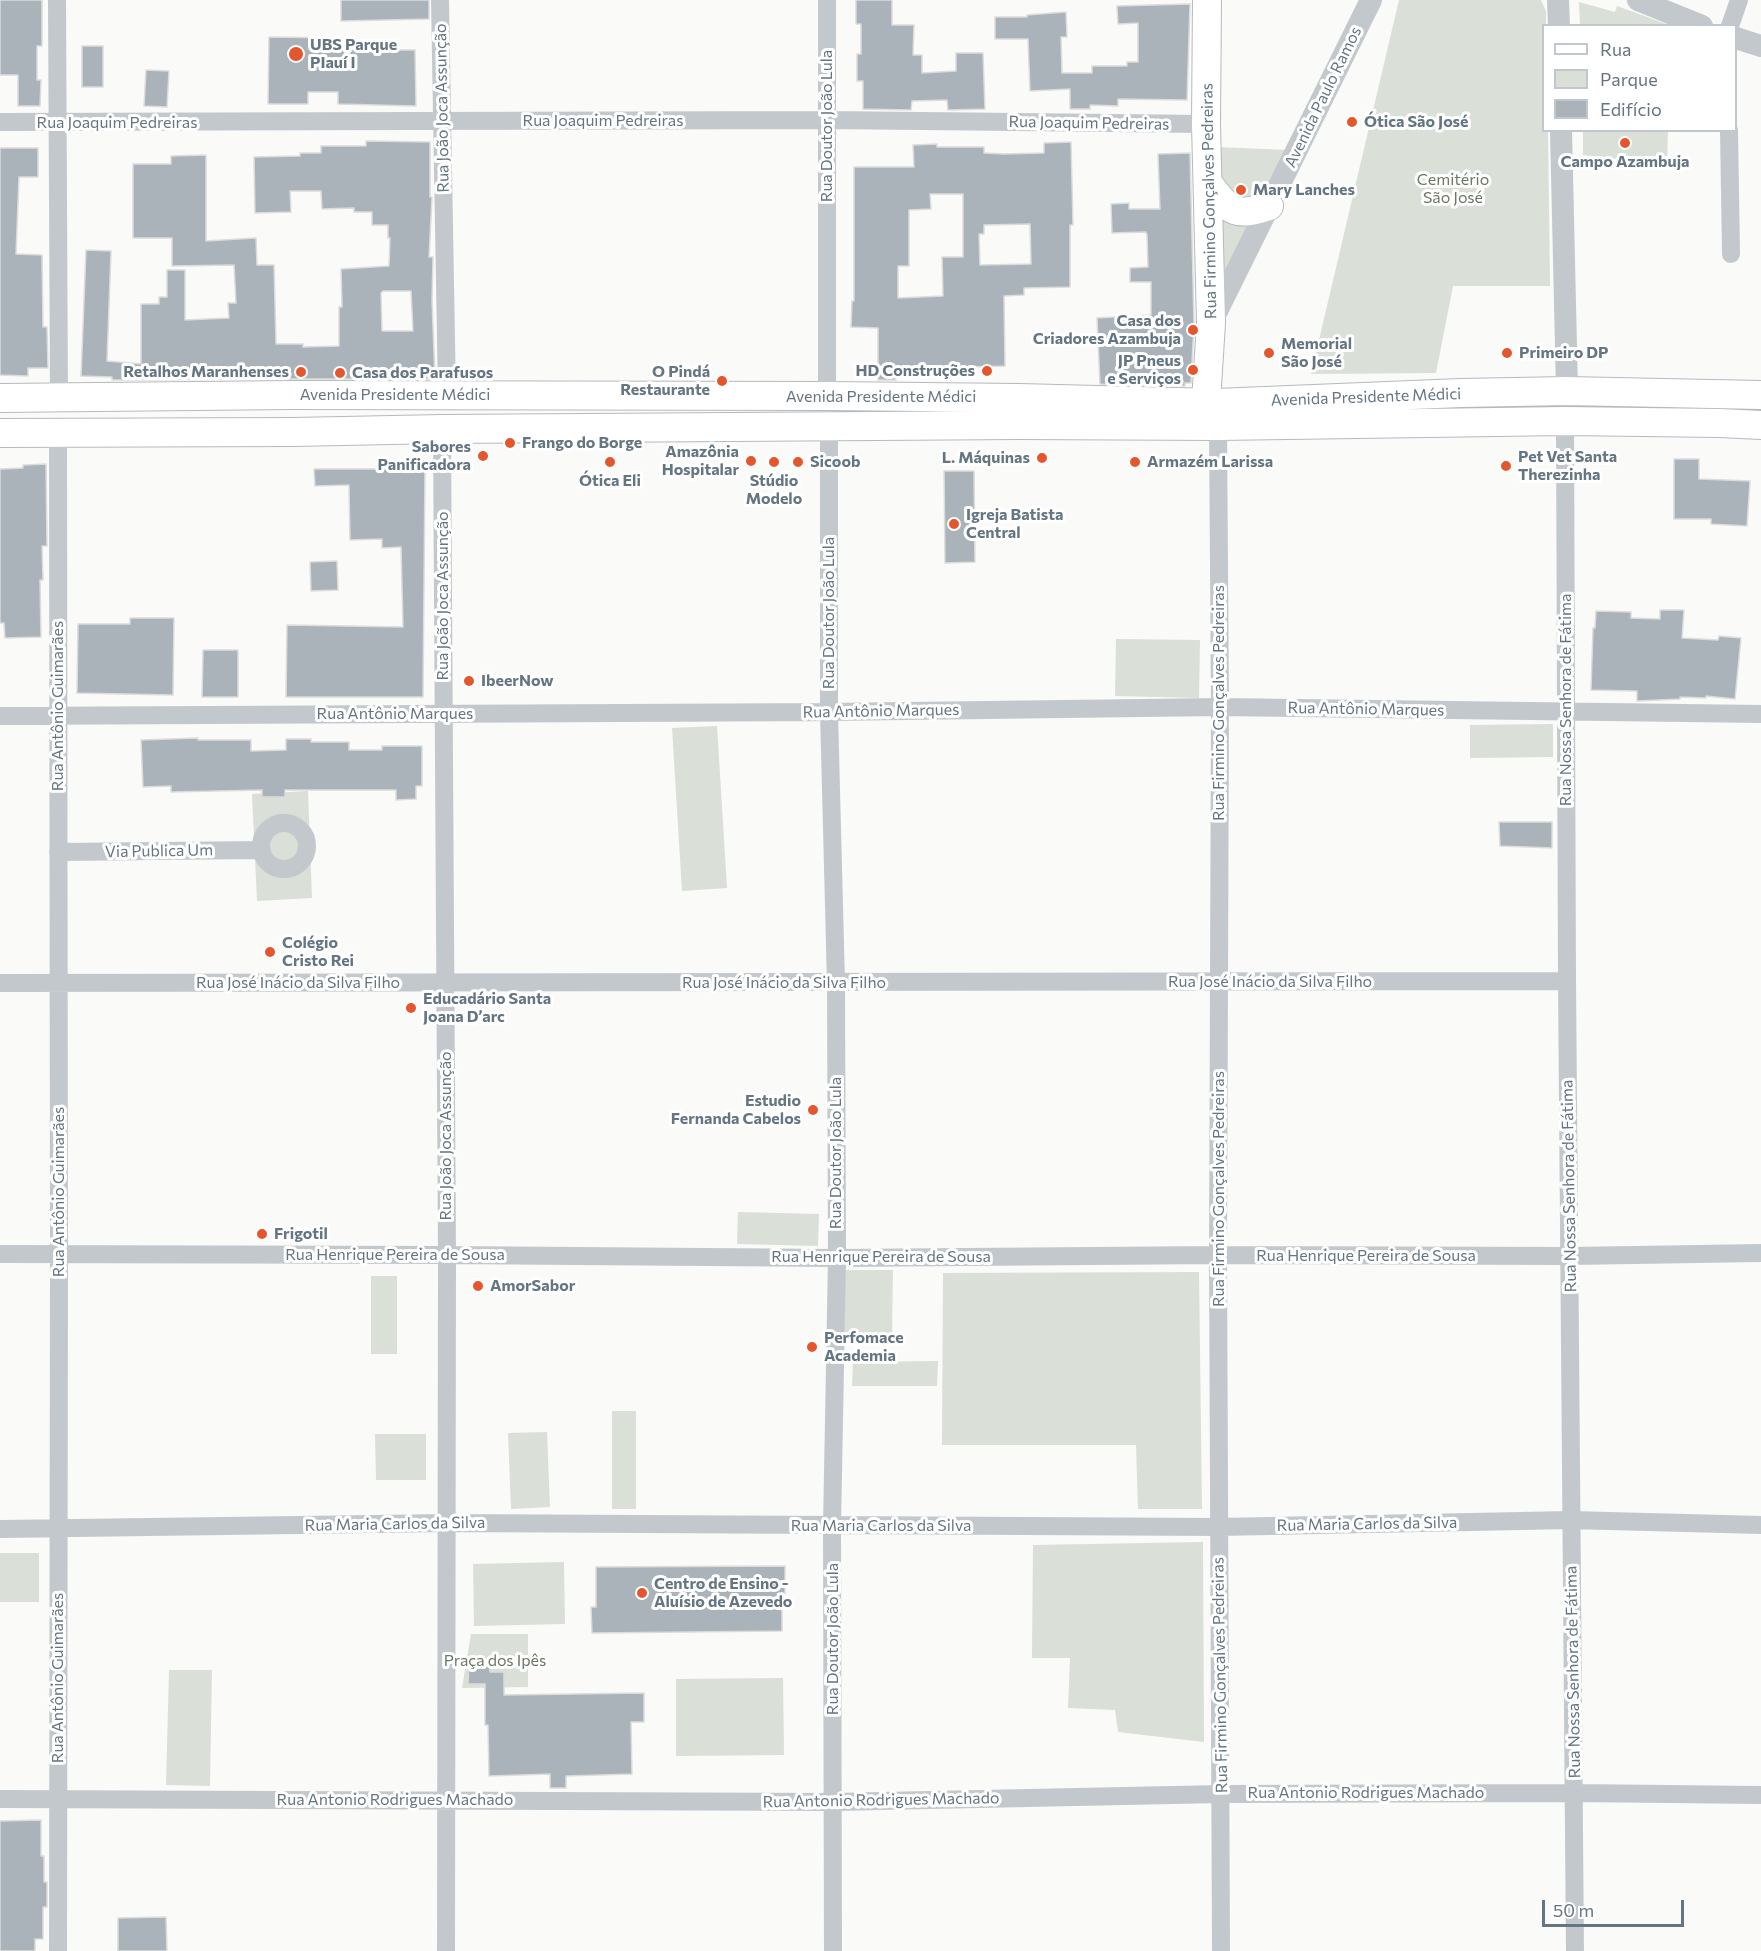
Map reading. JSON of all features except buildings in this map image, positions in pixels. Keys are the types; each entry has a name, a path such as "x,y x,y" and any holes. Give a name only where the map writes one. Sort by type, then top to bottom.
{"main road":[{"name":"Rua Firmino Gonçalves Pedreiras","path":"1207,0 1206,124 1212,414"},
{"path":"1208,183 1222,202 1232,209 1244,213 1269,206"},
{"name":"Avenida Presidente Médici","path":"1212,414 1461,393 1567,391 1761,395"},
{"path":"1461,393 1462,423"},
{"path":"1720,423 1722,393"},
{"path":"292,395 293,432"},
{"name":"Avenida Presidente Médici","path":"0,398 292,395 827,396 1019,412 1212,414 1462,423 1565,421 1761,425"},
{"name":"Avenida Presidente Médici","path":"0,433 829,426 1019,412"}],"street":[{"path":"57,0 59,398"},
{"name":"Rua João Joca Assunção","path":"440,0 447,395"},
{"name":"Rua Doutor João Lula","path":"827,0 827,396"},
{"name":"Avenida Paulo Ramos","path":"1211,323 1371,0"},
{"path":"1558,0 1558,24"},
{"path":"1638,0 1697,24"},
{"path":"1731,24 1739,0"},
{"path":"1737,38 1761,46"},
{"name":"Rua Joaquim Pedreiras","path":"0,122 827,120 1206,124"},
{"path":"1561,132 1567,391"},
{"path":"1729,132 1731,254"},
{"name":"Rua Firmino Gonçalves Pedreiras","path":"1212,414 1220,707 1218,1255 1221,1951"},
{"name":"Rua Nossa Senhora de Fátima","path":"1565,421 1575,1951"},
{"name":"Rua Doutor João Lula","path":"829,426 829,712 836,983 837,1258 832,1527 833,1951"},
{"name":"Rua João Joca Assunção","path":"442,429 447,1255 447,1951"},
{"name":"Rua Antônio Guimarães","path":"58,433 58,1951"},
{"name":"Rua Antônio Marques","path":"0,716 829,712 1220,707 1761,714"},
{"name":"Via Publica Um","path":"58,852 261,850"},
{"name":"Rua José Inácio da Silva Filho","path":"0,983 1567,981"},
{"name":"Rua Henrique Pereira de Sousa","path":"0,1254 837,1258 1218,1255 1570,1256 1761,1253"},
{"name":"Rua Maria Carlos da Silva","path":"0,1529 447,1523 832,1527 1219,1527 1571,1520 1761,1525"},
{"name":"Rua Antonio Rodrigues Machado","path":"0,1799 833,1802 1222,1794 1574,1792 1761,1795"}],"green space":[{"name":"Cemitério São José","path":"1399,0 1541,0 1546,11 1546,24 1542,24 1542,132 1548,132 1550,286 1453,286 1436,373 1311,374"},
{"path":"1579,2 1615,12 1617,6 1666,24 1580,24"},
{"name":"Campo Azambuja","path":"1583,132 1668,132 1667,165 1583,155"},
{"path":"1217,147 1289,150 1216,290"},
{"path":"1116,639 1200,640 1199,698 1115,696"},
{"path":"1553,724 1553,757 1470,758 1470,725"},
{"path":"717,726 727,888 682,891 672,728"},
{"path":"308,791 312,898 257,901 252,794"},
{"path":"738,1212 819,1214 818,1246 737,1244"},
{"path":"844,1270 893,1270 892,1336 844,1336"},
{"path":"1199,1272 1202,1509 1138,1509 1136,1445 942,1445 943,1273"},
{"path":"371,1276 397,1276 397,1354 371,1354"},
{"path":"938,1361 937,1386 852,1386 853,1362"},
{"path":"612,1411 636,1411 636,1509 612,1509"},
{"path":"547,1432 550,1507 511,1509 508,1433"},
{"path":"375,1434 426,1434 426,1480 376,1480"},
{"path":"1203,1542 1204,1742 1118,1732 1115,1710 1068,1708 1070,1658 1032,1658 1033,1545"},
{"path":"0,1553 39,1553 39,1602 0,1602"},
{"path":"564,1562 565,1624 474,1626 473,1564"},
{"name":"Praça dos Ipês","path":"471,1634 528,1634 528,1687 462,1688"},
{"path":"169,1670 212,1670 210,1786 166,1785"},
{"path":"783,1678 784,1755 676,1756 676,1679"}],"place":[{"name":"UBS Parque PIauí I","path":"296,54"},
{"name":"Ótica São José","path":"1352,122"},
{"name":"Campo Azambuja","path":"1625,143"},
{"name":"Mary Lanches","path":"1241,190"},
{"name":"Casa dos Criadores Azambuja","path":"1193,330"},
{"name":"Memorial São José","path":"1269,353"},
{"name":"Primeiro DP","path":"1507,353"},
{"name":"JP Pneus e Serviços","path":"1193,370"},
{"name":"HD Construções","path":"987,371"},
{"name":"Retalhos Maranhenses","path":"301,372"},
{"name":"Casa dos Parafusos","path":"340,373"},
{"name":"O Pindá Restaurante","path":"722,381"},
{"name":"Frango do Borge","path":"510,443"},
{"name":"Sabores Panificadora","path":"483,456"},
{"name":"L. Máquinas","path":"1042,458"},
{"name":"Amazônia Hospitalar","path":"751,461"},
{"name":"Ótica Eli","path":"610,462"},
{"name":"Stúdio Modelo","path":"774,462"},
{"name":"Sicoob","path":"798,462"},
{"name":"Armazém Larissa","path":"1135,462"},
{"name":"Pet Vet Santa Therezinha","path":"1506,466"},
{"name":"Igreja Batista Central","path":"954,524"},
{"name":"IbeerNow","path":"469,681"},
{"name":"Colégio Cristo Rei","path":"270,952"},
{"name":"Educadário Santa Joana D’arc","path":"411,1008"},
{"name":"Estudio Fernanda Cabelos","path":"813,1110"},
{"name":"Frigotil","path":"262,1234"},
{"name":"AmorSabor","path":"478,1286"},
{"name":"Perfomace Academia","path":"812,1347"},
{"name":"Centro de Ensino - Aluísio de Azevedo","path":"642,1593"}]}
